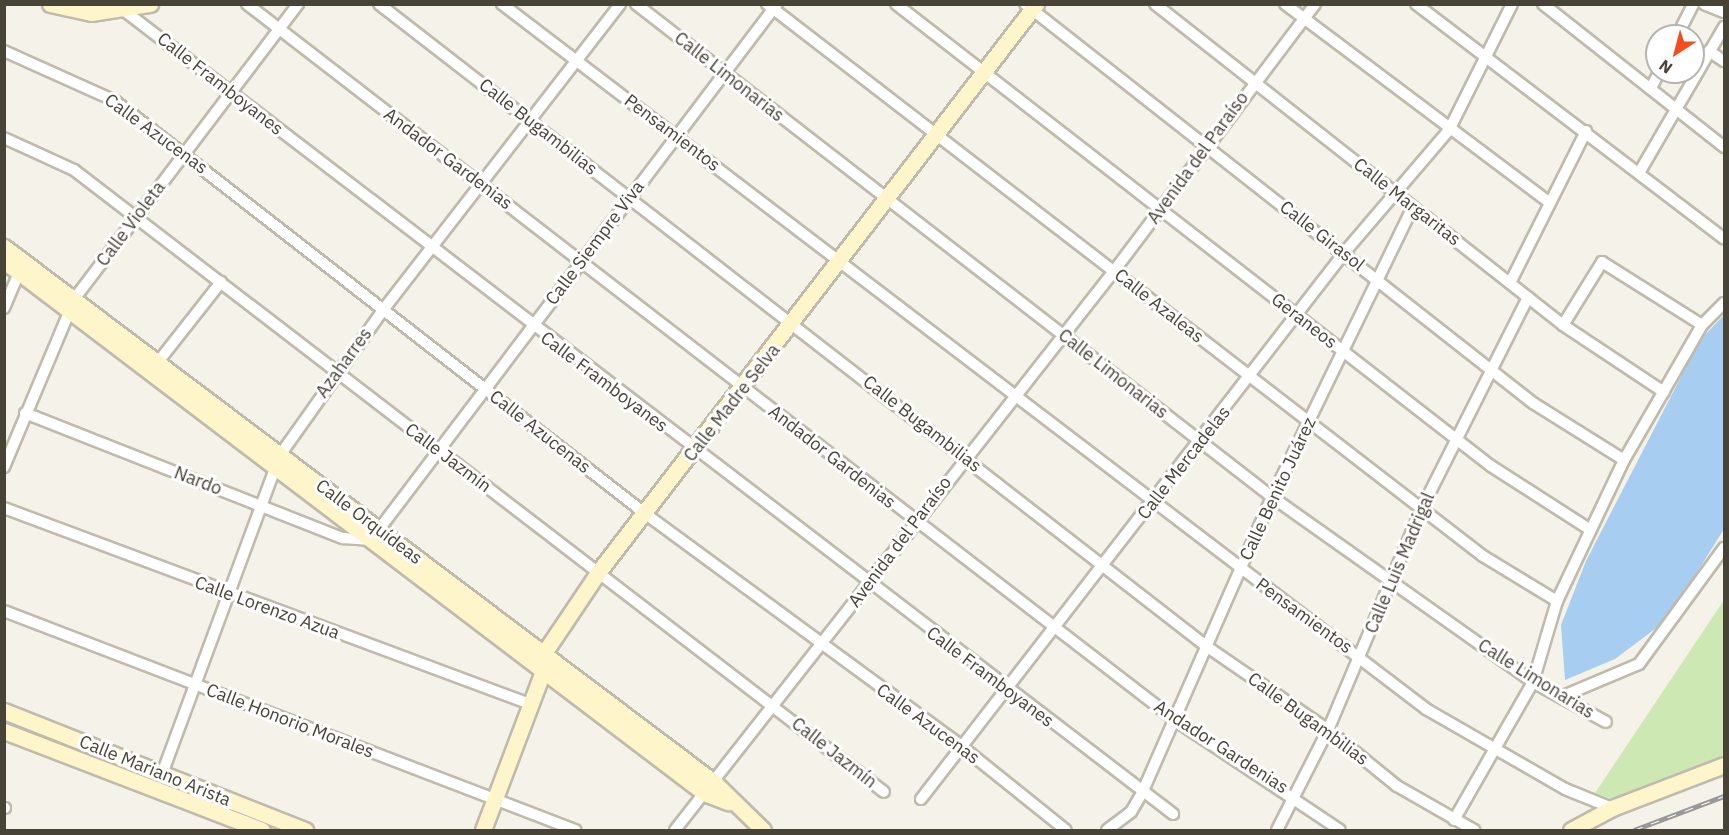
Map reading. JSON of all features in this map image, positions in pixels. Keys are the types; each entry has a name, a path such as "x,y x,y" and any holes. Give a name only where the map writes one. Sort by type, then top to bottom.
{"street":[{"path":"50,4 91,13 126,12 150,4"},
{"name":"Andador Gardenias","path":"247,4 1175,720 1294,795 1340,831"},
{"name":"Calle Violeta","path":"4,467 72,304 135,217 298,4"},
{"name":"Calle Bugambilias","path":"379,4 966,457 1206,646 1328,730 1397,786 1474,831"},
{"name":"Pensamientos","path":"502,4 576,62 843,260 1152,504 1360,656 1426,709 1565,789 1612,808"},
{"name":"Azaharres","path":"162,774 228,594 264,507 279,461 335,373 620,4"},
{"name":"Calle Limonarias","path":"636,4 1272,497 1392,585 1533,682 1563,696 1606,722"},
{"name":"Geraneos","path":"896,4 1161,208 1341,351 1457,436 1516,484 1588,529"},
{"name":"Calle Margaritas","path":"1155,4 1253,84 1563,325 1664,392"},
{"path":"1285,4 1449,130 1551,203"},
{"name":"Avenida del Paraíso","path":"675,831 869,585 1013,396 1114,271 1206,144 1315,4"},
{"path":"1416,4 1488,61 1586,131 1725,239"},
{"name":"Calle Mercadelas","path":"921,799 961,746 1057,629 1199,442 1298,317 1344,253 1449,130 1488,61 1512,4"},
{"path":"1544,4 1651,88 1675,113 1725,147"},
{"path":"1683,24 1693,4"},
{"path":"1704,4 1725,12"},
{"name":"Calle Siempre Viva","path":"375,535 772,6"},
{"name":"Calle Azaleas","path":"772,6 1421,510 1557,601"},
{"name":"Calle Madre Selva","path":"544,653 599,571 646,515 843,260 1031,6"},
{"name":"Calle Girasol","path":"1031,6 1569,429 1624,460"},
{"name":"Calle Framboyanes","path":"126,12 232,92 531,327 1142,793 1173,814"},
{"path":"1639,173 1725,27"},
{"name":"Calle Azucenas","path":"4,51 115,101 646,515 820,647 961,746 1066,831"},
{"path":"1709,51 1725,61"},
{"path":"1651,88 1653,84"},
{"path":"1510,283 1586,131"},
{"name":"Calle Jazmín","path":"4,138 74,170 221,282 335,373 599,571 884,792"},
{"name":"Calle Benito Juárez","path":"1107,831 1131,812 1142,793 1272,497 1375,278 1413,207"},
{"name":"Calle Orquídeas","path":"4,247 22,265 72,304 375,535 494,624 544,653 709,788"},
{"name":"Calle Orquídeas","path":"4,261 22,265"},
{"path":"1563,325 1602,262 1702,325"},
{"path":"4,308 22,265"},
{"path":"158,362 221,282"},
{"name":"Calle Luis Madrigal","path":"1277,831 1328,730 1392,585 1421,510 1490,367 1528,297"},
{"path":"1454,820 1533,682 1557,601 1588,529 1624,460 1702,325 1725,303"},
{"name":"Calle Orquídeas","path":"72,304 158,362 279,461"},
{"name":"Nardo","path":"25,413 344,538 375,535"},
{"name":"Calle Lorenzo Azua","path":"4,508 228,594 531,704"},
{"path":"1563,696 1639,664 1725,548"},
{"name":"Calle Honorio Morales","path":"4,611 575,831"},
{"name":"Calle Orquídeas","path":"494,624 543,671 709,788 760,830"},
{"path":"483,831 543,671 544,653"},
{"name":"Calle Mariano Arista","path":"4,711 304,831"},
{"name":"Calle Mariano Arista","path":"4,731 262,831"},
{"path":"1571,831 1612,808 1725,765"}],"green space":[{"path":"1724,600 1724,759 1620,802 1595,793"}],"water":[{"path":"1724,315 1724,529 1667,620 1615,659 1565,680 1561,625 1586,561 1700,340"}],"railway":[{"path":"1634,830 1724,796"}]}
